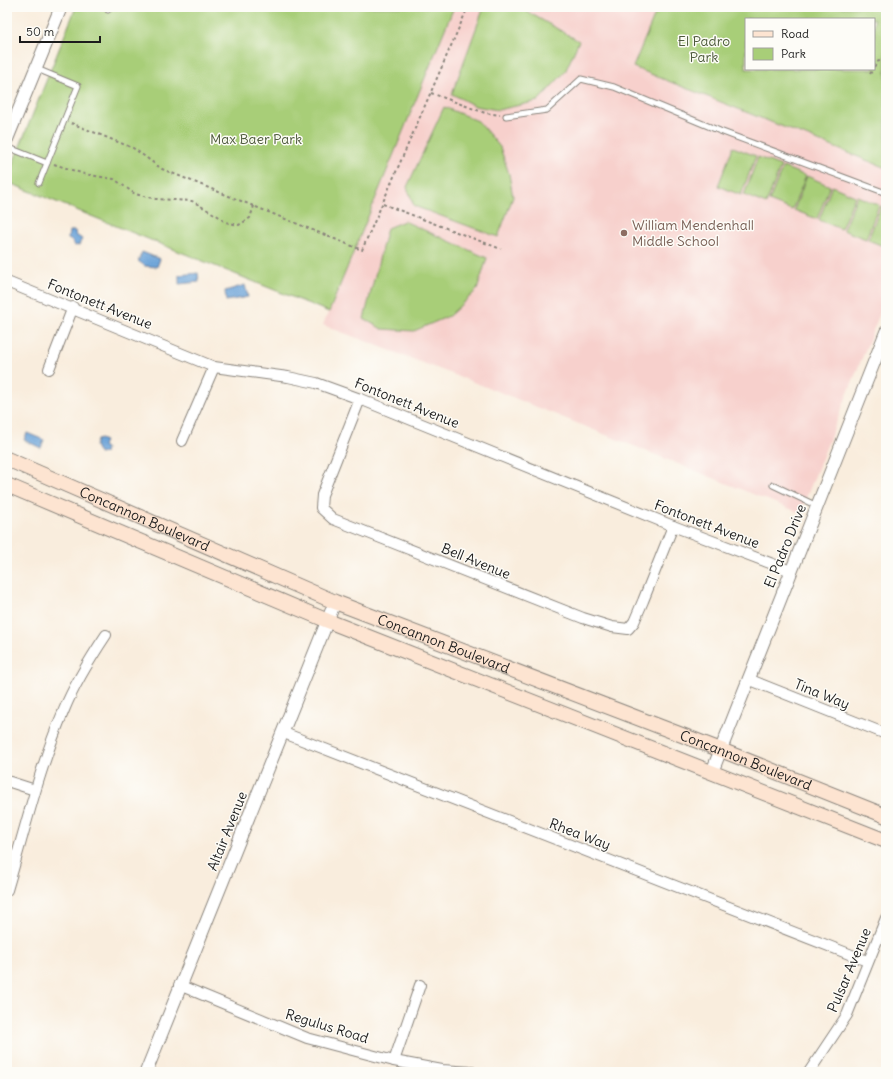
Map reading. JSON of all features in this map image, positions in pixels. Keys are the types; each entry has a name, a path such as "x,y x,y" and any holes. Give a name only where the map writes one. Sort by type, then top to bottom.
{"main road":[{"name":"Concannon Boulevard","path":"7,459 335,602 721,750 886,816"},
{"name":"Concannon Boulevard","path":"7,485 328,621 886,841"}],"street":[{"path":"7,139 61,7"},
{"name":"Fontonett Avenue","path":"7,282 73,307 214,367 288,377 316,383 360,399 673,526 791,571"},
{"path":"49,369 73,307"},
{"name":"El Padro Drive","path":"712,772 886,332"},
{"path":"182,441 214,367"},
{"name":"Bell Avenue","path":"360,399 322,495 321,508 333,519 583,618 612,627 628,629 634,622 673,526"},
{"name":"Altair Avenue","path":"146,1072 179,985 284,732 335,602"},
{"path":"7,890 35,790 64,709 87,664 106,635"},
{"name":"Tina Way","path":"748,679 886,734"},
{"name":"Rhea Way","path":"284,732 867,961"},
{"path":"7,781 35,790"},
{"name":"Pulsar Avenue","path":"809,1072 847,1015 867,961 886,918"},
{"name":"Regulus Road","path":"179,985 307,1038 394,1061 442,1070 472,1072"},
{"path":"394,1061 420,985"}],"lane":[{"path":"36,68 78,86 39,183"},
{"path":"506,116 547,110 581,79 614,87 720,131 886,193"},
{"path":"7,147 47,163"},
{"path":"773,485 817,506"}],"path":[{"path":"64,120 133,148 162,169 362,250 468,7"},
{"path":"875,66 877,62 886,58"},
{"path":"870,74 873,70"},
{"path":"431,93 485,113 506,116"},
{"path":"47,163 84,174 114,179 135,194 156,199 192,201 218,216 225,222 239,224 250,218 254,206"},
{"path":"383,204 501,249"}],"shaded area":[{"name":"William Mendenhall Middle School","path":"454,7 658,7 634,67 886,168 886,298 800,513 502,393 323,325"}],"green space":[{"name":"Max Baer Park","path":"76,7 454,7 329,312 7,182 7,178"},
{"path":"484,7 519,7 579,41 565,72 538,101 498,110 475,106 452,94"},
{"name":"El Padro Park","path":"658,7 886,7 886,168 633,67"},
{"path":"444,107 478,121 500,147 509,174 513,197 498,237 414,206 407,187"},
{"path":"733,147 756,156 741,195 718,186"},
{"path":"758,157 781,166 766,204 744,195"},
{"path":"783,167 806,176 792,210 769,201"},
{"path":"807,176 830,186 817,219 794,210"},
{"path":"832,186 855,196 841,229 819,220"},
{"path":"857,196 879,205 866,239 843,230"},
{"path":"881,206 886,208 886,247 868,240"},
{"path":"404,221 487,258 477,290 449,316 414,331 382,329 364,319 387,228"}],"water":[{"path":"69,231 75,231 76,235 82,239 79,245 75,246 72,241 68,239"},
{"path":"142,252 160,259 157,267 145,266 138,261"},
{"path":"198,273 199,282 179,284 179,275"},
{"path":"245,285 248,297 226,301 225,291"},
{"path":"27,433 44,440 41,448 24,440"},
{"path":"100,439 105,441 103,446 106,448 105,453 99,454 95,446 97,440"}],"place":[{"name":"William Mendenhall Middle School","path":"624,233"}]}
